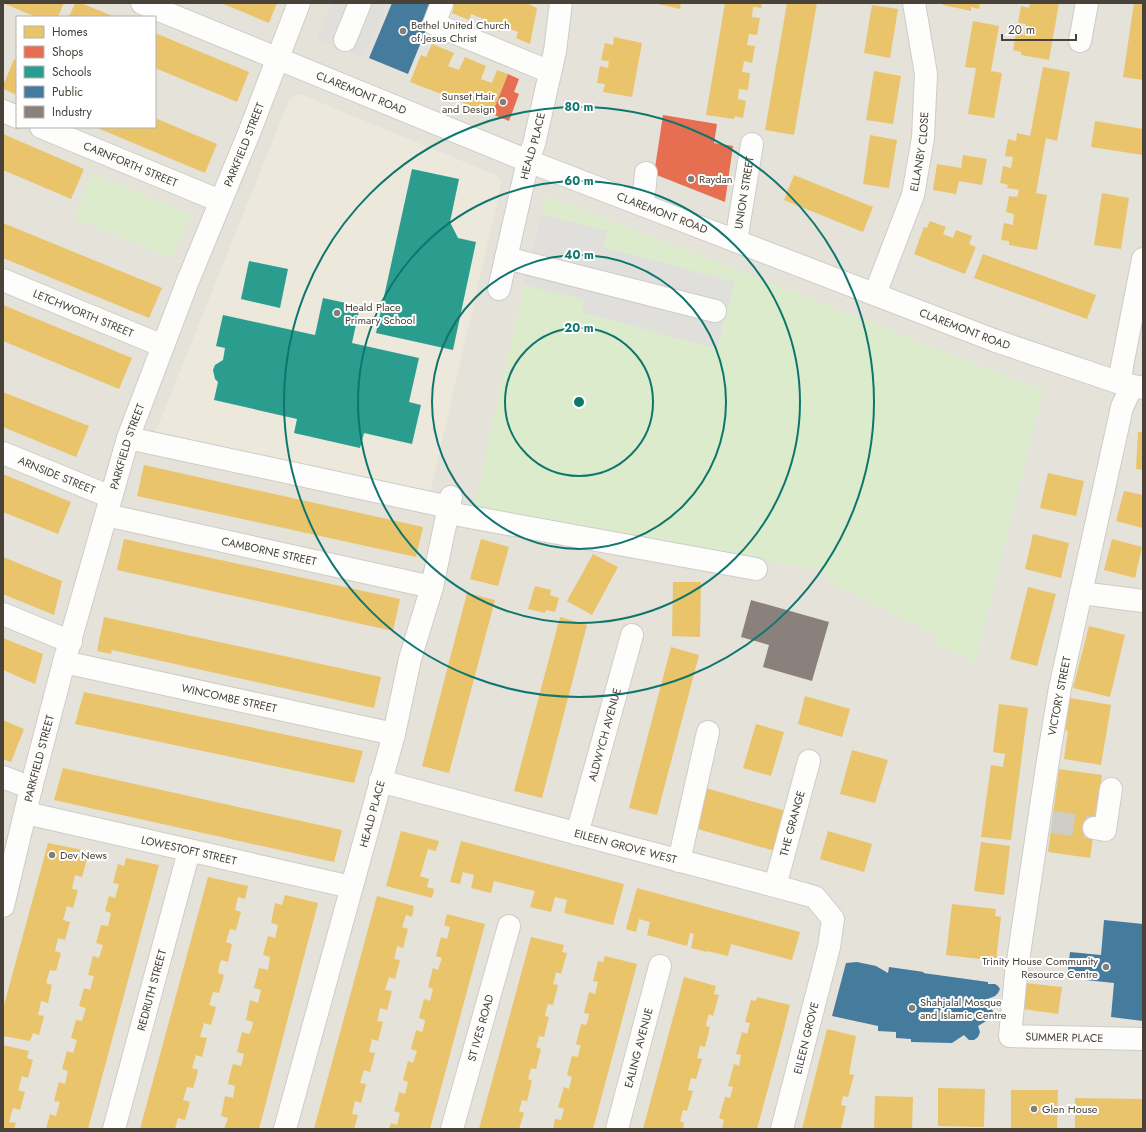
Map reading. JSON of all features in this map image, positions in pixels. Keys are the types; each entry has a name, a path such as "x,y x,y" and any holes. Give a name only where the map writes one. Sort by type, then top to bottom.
{"street":[{"name":"CLAREMONT ROAD","path":"142,3 528,161 996,340 1132,386"},
{"name":"PARKFIELD STREET","path":"3,906 31,788 64,662 71,642 128,438 299,3"},
{"path":"344,40 360,3"},
{"path":"442,3 434,24 550,72"},
{"name":"HEALD PLACE","path":"499,289 555,50 561,3"},
{"name":"ELLANBY CLOSE","path":"875,294 913,195 923,138 926,74 914,3"},
{"path":"1080,41 1087,3"},
{"path":"3,111 16,117"},
{"name":"CARNFORTH STREET","path":"43,128 220,201"},
{"name":"UNION STREET","path":"736,241 752,144"},
{"path":"643,205 646,173"},
{"path":"506,258 715,311"},
{"name":"VICTORY STREET","path":"1012,1012 1016,974 1045,822 1060,688 1122,407 1132,386 1122,366 1138,310 1143,259"},
{"name":"LETCHWORTH STREET","path":"3,280 163,346"},
{"path":"128,438 756,569"},
{"name":"ARNSIDE STREET","path":"3,453 108,506"},
{"name":"CAMBORNE STREET","path":"108,506 432,587"},
{"name":"HEALD PLACE","path":"285,1129 394,734 410,659 432,587 449,506"},
{"path":"1081,593 1143,601"},
{"path":"3,614 71,642"},
{"name":"ALDWYCH AVENUE","path":"577,834 632,636"},
{"name":"WINCOMBE STREET","path":"64,662 394,734"},
{"path":"679,861 708,732"},
{"name":"THE GRANGE","path":"775,886 809,761"},
{"path":"3,777 31,788"},
{"name":"EILEEN GROVE WEST","path":"380,781 815,897 833,919 828,947"},
{"path":"1094,828 1105,830 1110,789"},
{"name":"LOWESTOFT STREET","path":"26,813 351,887"},
{"name":"REDRUTH STREET","path":"114,1129 190,851"},
{"name":"ST IVES ROAD","path":"452,1129 509,926"},
{"name":"EILEEN GROVE","path":"782,1129 828,947"},
{"name":"EALING AVENUE","path":"617,1129 660,966"},
{"name":"SUMMER PLACE","path":"1012,1012 1010,1036 1143,1040"}],"shaded area":[{"path":"3,3 1143,3 1143,1129 3,1129"},
{"path":"332,3 387,3 364,58 317,39"},
{"name":"Heald Place Primary School","path":"300,94 496,175 501,182 429,498 153,438 289,100 294,95"},
{"path":"541,214 607,231 603,247 734,282 717,349 582,312 585,300 524,285"}],"green space":[{"path":"92,173 191,214 172,259 74,218"},
{"path":"546,195 1043,390 975,662 933,642 936,635 827,581 828,572 474,507 502,379"}],"building: Homes":[{"path":"3,3 64,3 58,16 34,16"},
{"path":"75,3 81,3 113,16 69,16"},
{"path":"221,3 277,3 269,23"},
{"path":"445,3 526,3 537,8 530,44 516,38 518,32 503,26 500,32 484,25 486,20 471,14 469,20 452,13 454,7"},
{"path":"654,3 681,3 680,9"},
{"path":"725,3 762,3 761,8 753,7 752,17 760,18 757,35 749,34 747,45 755,46 752,63 744,61 742,72 750,73 748,90 739,89 738,99 746,101 743,118 735,116 734,119 706,115"},
{"path":"787,3 817,3 794,135 765,130"},
{"path":"943,3 980,3 979,9 971,7 971,11 943,5"},
{"path":"1030,3 1059,3 1049,60 1021,55 1021,52 1013,50 1016,33 1024,35 1026,24 1018,23 1021,6 1029,8"},
{"path":"1134,3 1143,3 1143,80 1123,77"},
{"path":"872,5 898,9 890,58 864,53"},
{"path":"973,21 999,26 991,71 1002,73 994,118 968,114 976,68 965,67"},
{"path":"156,33 249,72 237,102 156,68"},
{"path":"614,37 642,43 632,97 603,92 605,84 597,83 600,66 608,68 609,61 601,60 605,43 613,45"},
{"path":"432,44 454,53 448,66 459,70 465,57 486,66 481,79 492,83 497,70 508,74 492,114 410,82 421,55 426,57"},
{"path":"14,59 16,60 16,95 3,89"},
{"path":"1043,67 1070,72 1057,141 1046,138 1036,193 1047,195 1037,250 1009,245 1009,241 1001,240 1004,223 1013,225 1014,214 1006,212 1009,196 1017,197 1019,190 1007,188 1008,185 1000,183 1003,166 1011,168 1013,157 1005,156 1008,139 1016,141 1017,133 1030,136"},
{"path":"874,71 901,76 893,124 866,120"},
{"path":"156,118 217,144 205,173 97,128 156,128"},
{"path":"1095,121 1143,129 1143,155 1091,147"},
{"path":"3,134 84,169 71,199 3,170"},
{"path":"870,135 897,140 889,188 863,184"},
{"path":"963,155 987,159 982,185 959,181 956,194 933,190 937,164 961,168"},
{"path":"794,175 873,207 863,232 784,200"},
{"path":"1102,193 1129,198 1121,249 1094,245"},
{"path":"930,221 946,227 943,234 953,238 956,230 972,236 969,244 976,247 965,274 914,254 924,227 927,228"},
{"path":"3,223 162,288 149,318 3,258"},
{"path":"983,254 1096,295 1087,319 974,278"},
{"path":"3,305 132,358 119,389 3,341"},
{"path":"3,392 89,426 76,457 3,427"},
{"path":"1138,432 1143,432 1143,470 1136,469"},
{"path":"144,465 423,527 416,557 137,496"},
{"path":"1048,473 1084,481 1076,516 1040,508"},
{"path":"3,474 71,502 58,534 3,512"},
{"path":"1124,491 1143,495 1143,528 1116,521"},
{"path":"1033,534 1069,543 1061,578 1025,569"},
{"path":"124,539 400,599 393,631 117,570"},
{"path":"481,539 509,547 498,586 470,579"},
{"path":"1112,539 1142,547 1135,578 1104,570"},
{"path":"593,554 618,567 592,615 567,601"},
{"path":"3,557 62,581 54,615 3,594"},
{"path":"673,582 701,582 700,637 672,636"},
{"path":"535,586 551,590 550,595 559,598 555,612 546,610 545,613 528,609"},
{"path":"1028,587 1056,594 1037,666 1010,659"},
{"path":"467,593 495,600 449,773 422,766"},
{"path":"104,617 381,677 374,708 112,650 111,654 97,651"},
{"path":"560,617 587,625 542,798 514,791"},
{"path":"1089,626 1125,635 1110,697 1073,688"},
{"path":"3,638 43,654 35,684 3,670"},
{"path":"671,647 699,655 657,815 629,808"},
{"path":"84,692 363,751 354,783 75,724"},
{"path":"805,696 850,709 842,737 798,724"},
{"path":"1070,698 1111,705 1101,765 1064,759 1068,731 1065,730"},
{"path":"999,704 1028,708 1011,840 981,837 991,765 1003,767 1005,754 993,752"},
{"path":"3,720 24,729 11,762 3,759"},
{"path":"756,724 784,732 771,776 743,768"},
{"path":"852,750 888,760 875,803 840,794"},
{"path":"63,768 342,830 334,862 54,800"},
{"path":"1059,769 1102,775 1090,858 1048,852"},
{"path":"706,788 786,811 775,851 694,828"},
{"path":"401,831 439,841 436,851 428,849 420,876 429,879 427,887 434,889 432,898 386,886"},
{"path":"828,831 872,844 864,872 820,859"},
{"path":"461,841 624,884 613,925 564,913 567,900 555,897 551,912 530,907 535,891 494,881 491,893 471,888 474,875 463,872 460,884 450,882"},
{"path":"981,842 1010,846 1004,895 974,891"},
{"path":"48,843 83,850 80,857 87,859 82,877 75,875 72,889 78,890 73,908 67,906 63,920 70,922 65,940 58,938 55,951 61,953 56,971 50,970 46,983 52,985 48,1003 41,1001 38,1015 44,1016 39,1035 33,1033 30,1041 3,1036 3,1009"},
{"path":"126,858 159,865 88,1129 46,1129 50,1114 56,1116 60,1102 54,1101 59,1082 65,1084 68,1071 62,1069 67,1051 73,1053 77,1040 71,1038 76,1020 82,1021 86,1008 79,1006 84,988 90,990 94,976 88,975 93,956 99,958 103,945 96,943 101,925 108,926 111,913 105,911 109,896 115,898 119,884 113,883 118,864 124,866"},
{"path":"208,877 248,886 245,899 238,897 235,910 241,912 236,930 230,929 226,942 232,944 228,962 221,960 219,967 218,973 224,975 219,993 213,992 209,1005 216,1007 211,1025 204,1023 200,1037 207,1038 202,1057 196,1055 192,1068 198,1070 193,1088 187,1087 183,1100 190,1102 185,1120 178,1118 175,1129 140,1129"},
{"path":"637,888 800,932 792,960 731,944 728,956 691,948 694,934 690,933 687,946 647,935 650,922 639,919 636,932 626,929"},
{"path":"285,895 318,903 259,1129 224,1129 228,1118 221,1116 225,1096 233,1098 235,1086 228,1084 230,1074 233,1064 241,1066 244,1054 237,1052 242,1032 249,1034 253,1022 246,1020 250,1000 258,1003 261,990 254,988 259,968 268,970 270,957 263,955 268,936 275,938 278,925 271,923 275,903 282,905"},
{"path":"377,896 414,906 412,917 406,915 402,927 408,929 403,948 397,946 394,959 400,960 395,979 389,977 385,990 392,991 387,1010 380,1008 377,1021 383,1022 378,1041 372,1039 369,1052 375,1053 370,1072 364,1070 360,1083 366,1084 361,1103 355,1101 352,1114 358,1115 354,1129 314,1129"},
{"path":"952,904 996,909 995,916 1001,917 996,961 946,955"},
{"path":"447,914 485,924 430,1129 389,1129 391,1123 397,1125 400,1113 394,1111 399,1092 405,1094 408,1082 403,1080 408,1061 413,1063 417,1051 411,1049 416,1030 422,1032 424,1026 425,1020 419,1018 424,999 430,1001 433,989 428,987 433,968 438,970 442,958 436,956 441,937 447,939 450,927 444,925"},
{"path":"531,937 564,945 562,952 567,953 561,974 556,972 553,984 558,985 553,1005 548,1004 546,1010 545,1016 549,1017 544,1037 539,1036 536,1047 541,1049 536,1069 531,1068 528,1079 532,1081 527,1101 522,1100 519,1111 524,1113 519,1129 479,1129"},
{"path":"605,956 637,964 593,1129 553,1129 555,1119 561,1120 564,1109 558,1107 564,1087 569,1089 572,1077 567,1075 572,1056 578,1057 581,1046 576,1044 581,1024 586,1025 588,1020 589,1014 584,1013 589,992 595,994 598,982 593,981 598,961 603,962"},
{"path":"684,977 716,986 714,994 719,995 713,1016 709,1014 707,1020 706,1026 710,1027 705,1047 700,1046 697,1058 702,1059 696,1079 691,1078 688,1090 693,1091 687,1111 683,1110 680,1121 684,1123 683,1129 643,1129"},
{"path":"1026,983 1062,987 1058,1014 1023,1009"},
{"path":"757,997 790,1005 782,1037 757,1129 722,1129 724,1120 719,1118 725,1097 730,1098 733,1087 728,1086 734,1064 739,1066 741,1055 736,1054 742,1032 747,1034 750,1023 745,1022 751,1000 756,1001"},
{"path":"827,1029 856,1036 849,1074 854,1075 848,1097 843,1096 841,1105 846,1106 841,1129 802,1129"},
{"path":"3,1045 29,1051 27,1058 33,1060 28,1078 22,1076 18,1090 25,1092 20,1110 13,1108 9,1122 16,1123 14,1129 3,1129"},
{"path":"938,1088 985,1089 984,1127 938,1126"},
{"name":"Glen House","path":"1011,1090 1058,1090 1057,1128 1011,1128"},
{"path":"875,1096 913,1097 912,1129 874,1129"},
{"path":"1075,1098 1143,1099 1143,1129 1075,1129"}],"building: Shops":[{"path":"508,74 519,79 514,92 519,94 509,121 492,114"},
{"path":"663,115 717,124 714,143 733,146 725,202 654,174"}],"building: Schools":[{"path":"412,169 459,179 450,222 458,238 476,242 453,350 376,333"},
{"path":"249,261 288,269 280,308 241,299"},
{"path":"323,298 360,306 352,343 419,358 409,402 421,405 412,444 364,433 360,448 294,433 297,419 214,400 218,382 215,379 213,370 215,365 223,360 225,348 216,346 223,315 315,335"}],"building: Public":[{"name":"Bethel United Church of Jesus Christ","path":"392,3 437,3 408,74 369,58"},
{"name":"Trinity House Community Resource Centre","path":"1104,920 1143,924 1143,1021 1111,1017 1114,983 1067,978 1070,952 1101,955"},
{"name":"Shahjalal Mosque and Islamic Centre","path":"857,962 876,966 888,973 889,967 995,984 1000,989 998,993 985,1001 996,1015 978,1026 980,1032 978,1037 974,1040 969,1040 964,1035 952,1043 911,1042 911,1039 896,1038 896,1032 878,1031 878,1026 832,1016 846,963"}],"building: Industry":[{"path":"751,600 829,622 812,681 763,667 769,645 741,637"}],"tunnel":[{"path":"1052,822 1094,828"}],"place":[{"name":"Bethel United Church of Jesus Christ","path":"403,31"},
{"name":"Sunset Hair and Design","path":"503,102"},
{"name":"Raydan","path":"691,179"},
{"name":"Heald Place Primary School","path":"337,313"},
{"name":"Dev News","path":"52,855"},
{"name":"Trinity House Community Resource Centre","path":"1106,967"},
{"name":"Shahjalal Mosque and Islamic Centre","path":"912,1008"},
{"name":"Glen House","path":"1034,1109"}]}
